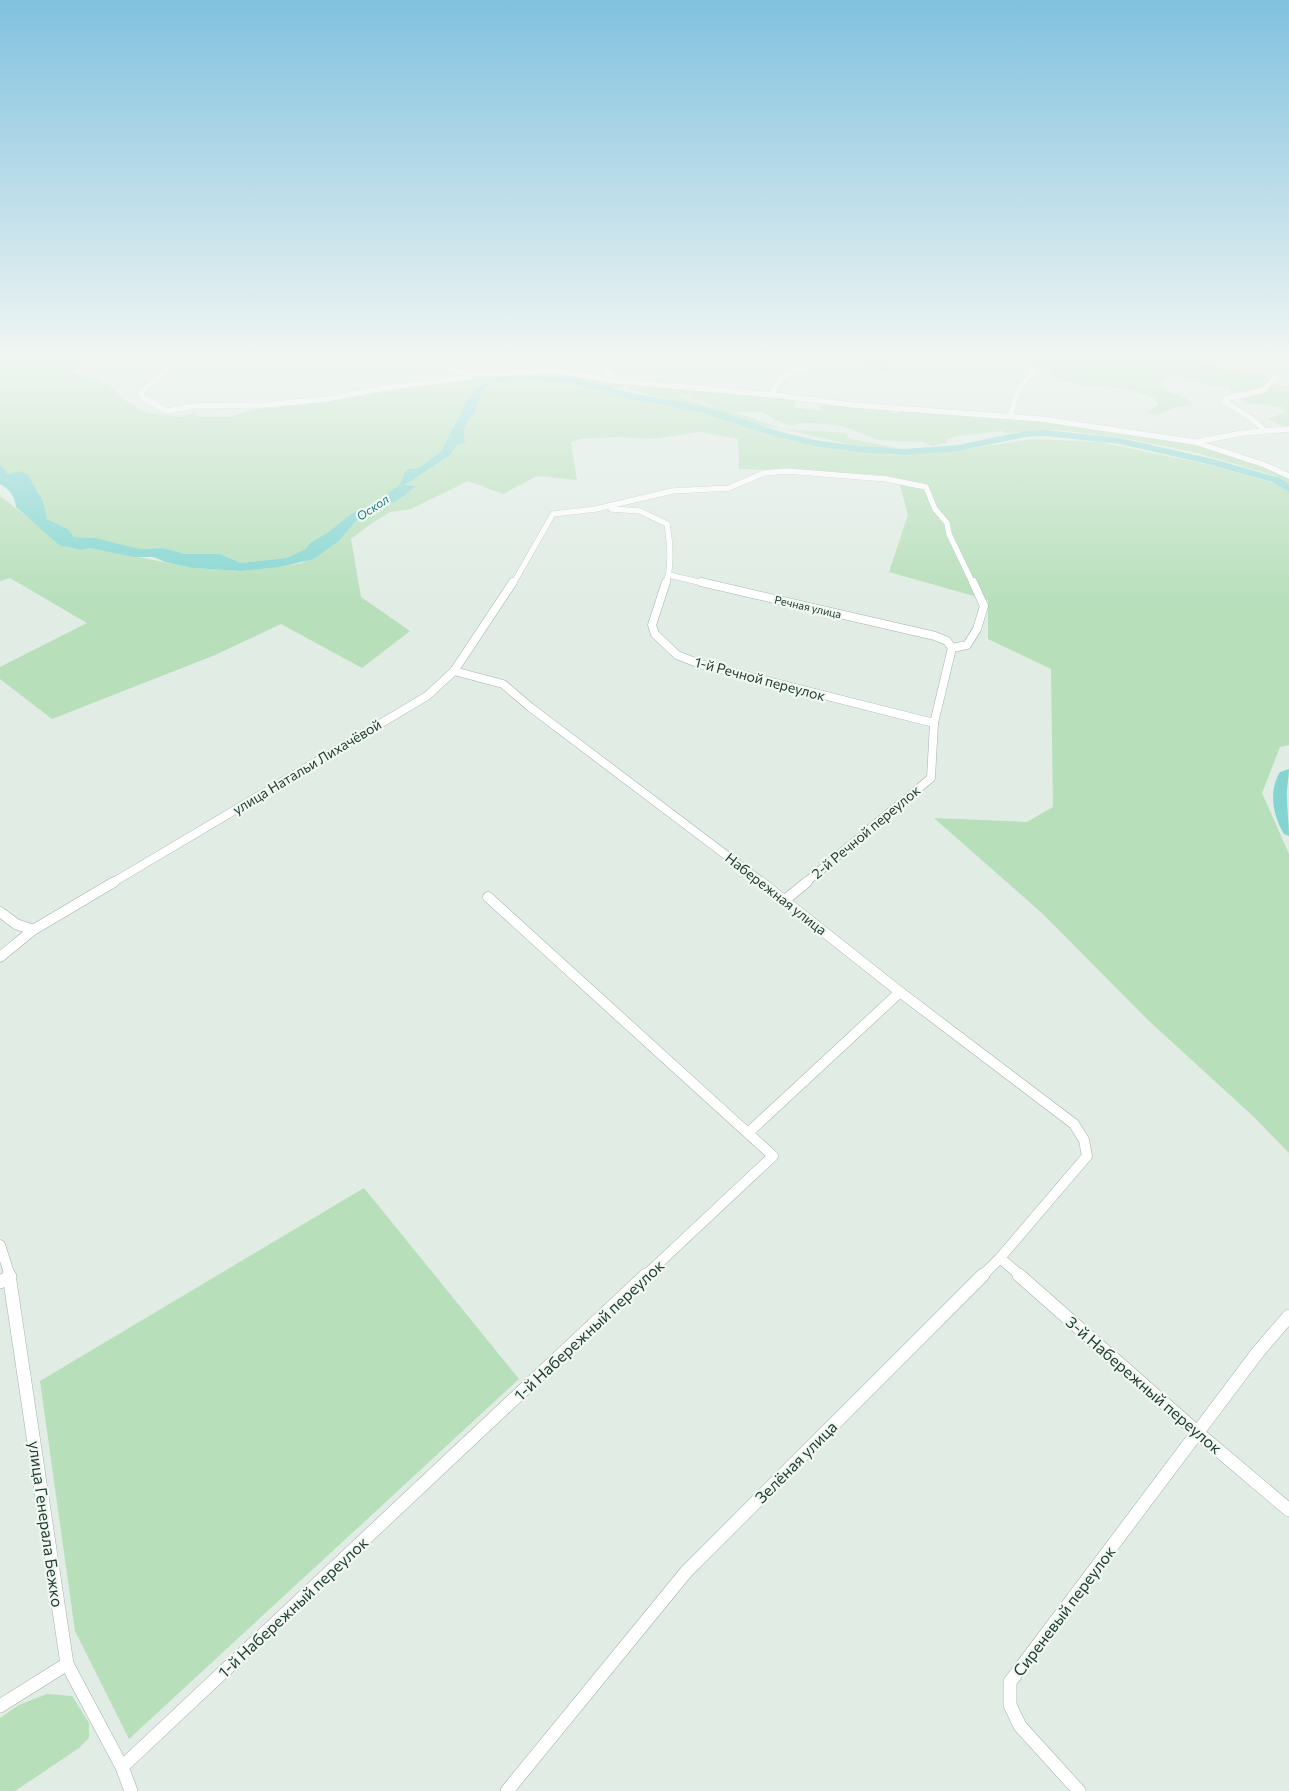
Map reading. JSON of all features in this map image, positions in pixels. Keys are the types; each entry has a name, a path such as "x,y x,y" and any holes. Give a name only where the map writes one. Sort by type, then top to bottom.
{"street":[{"path":"1171,439 1195,442 1265,465 1289,476"},
{"path":"1195,442 1209,439"},
{"path":"596,509 672,491 729,488 764,473 787,471 886,479 926,487 935,509 947,523 949,534 984,606 976,630 967,645 950,644"},
{"path":"553,514 596,509 637,509 652,514 667,524 669,535 669,575"},
{"name":"улица Натальи Лихачёвой","path":"0,957 33,930 427,696 454,671 509,590 553,514"},
{"name":"Речная улица","path":"669,575 926,634 950,644"},
{"name":"1-й Речной переулок","path":"669,575 652,625 655,634 677,655 700,664 934,723"},
{"name":"2-й Речной переулок","path":"785,900 931,778 934,723 950,644"},
{"name":"Набережная улица","path":"454,671 503,684 530,707 785,900 900,992 1074,1124 1084,1140"},
{"name":"1-й Набережный переулок","path":"122,1767 774,1156 488,896"},
{"path":"0,912 16,924 33,930"},
{"path":"749,1132 900,992"},
{"name":"Зелёная улица","path":"507,1791 686,1572 1000,1258 1087,1156 1084,1140"},
{"name":"улица Генерала Бежко","path":"0,1245 67,1664 122,1767 131,1791"},
{"name":"3-й Набережный переулок","path":"1000,1258 1198,1433 1289,1510"},
{"name":"Сиреневый переулок","path":"1079,1791 1020,1726 1010,1705 1010,1682 1258,1352 1289,1316"},
{"path":"0,1706 67,1664"}],"green space":[{"path":"0,439 447,439 441,451 419,468 414,468 403,475 399,485 373,504 351,514 327,533 311,542 304,550 286,558 241,563 220,554 186,554 163,548 140,549 96,538 74,537 68,529 47,519 39,492 19,471 8,474 0,464"},
{"path":"465,439 588,439 571,442 577,480 537,476 503,494 468,481 411,509 390,512 351,539 361,597 410,631 362,668 281,624 215,655 52,719 0,679 0,667 87,623 10,578 0,581 0,496 66,547 79,550 90,548 110,551 192,568 242,571 280,567 302,563 340,540 355,522 374,510 397,501 415,486 404,486 449,456 457,445 466,442"},
{"path":"736,439 797,439 892,455 968,449 1033,439 1100,442 1209,465 1274,483 1289,492 1289,745 1280,747 1262,793 1289,854 1289,1153 1255,1118 1148,1020 1043,914 934,818 1027,822 1053,807 1051,669 988,639 988,600 889,572 908,515 898,478 880,475 739,469 738,439"},
{"path":"824,439 849,439 898,448 889,450 861,447"},
{"path":"874,439 948,439 946,440 948,443 932,446 924,442"},
{"path":"1127,439 1152,439 1195,445 1258,464 1289,478 1289,485 1273,475 1197,453"},
{"path":"364,1188 519,1379 129,1739 75,1631 40,1381"},
{"path":"47,1694 72,1696 89,1723 89,1738 79,1748 15,1791 0,1791 0,1718 19,1705"}],"water":[{"path":"447,439 465,439 466,442 457,445 449,456 405,485 416,486 397,501 374,510 355,522 340,540 314,559 280,567 242,571 192,568 165,562 154,557 134,557 90,548 80,550 59,545 16,507 11,493 0,484 0,464 8,474 19,471 29,475 42,498 47,519 68,529 74,537 96,538 140,549 163,548 186,554 220,554 241,563 286,558 304,550 311,542 327,533 351,514 373,504 399,485 405,472 409,469 419,468 441,451"}],"waterway":[{"name":"Оскол","path":"797,439 858,449 903,452 958,448 1003,439"},
{"name":"Оскол","path":"1097,439 1120,441 1209,461 1276,480 1289,489"},
{"name":"Оскол","path":"1289,774 1285,776 1279,797 1285,822 1289,830"}]}
